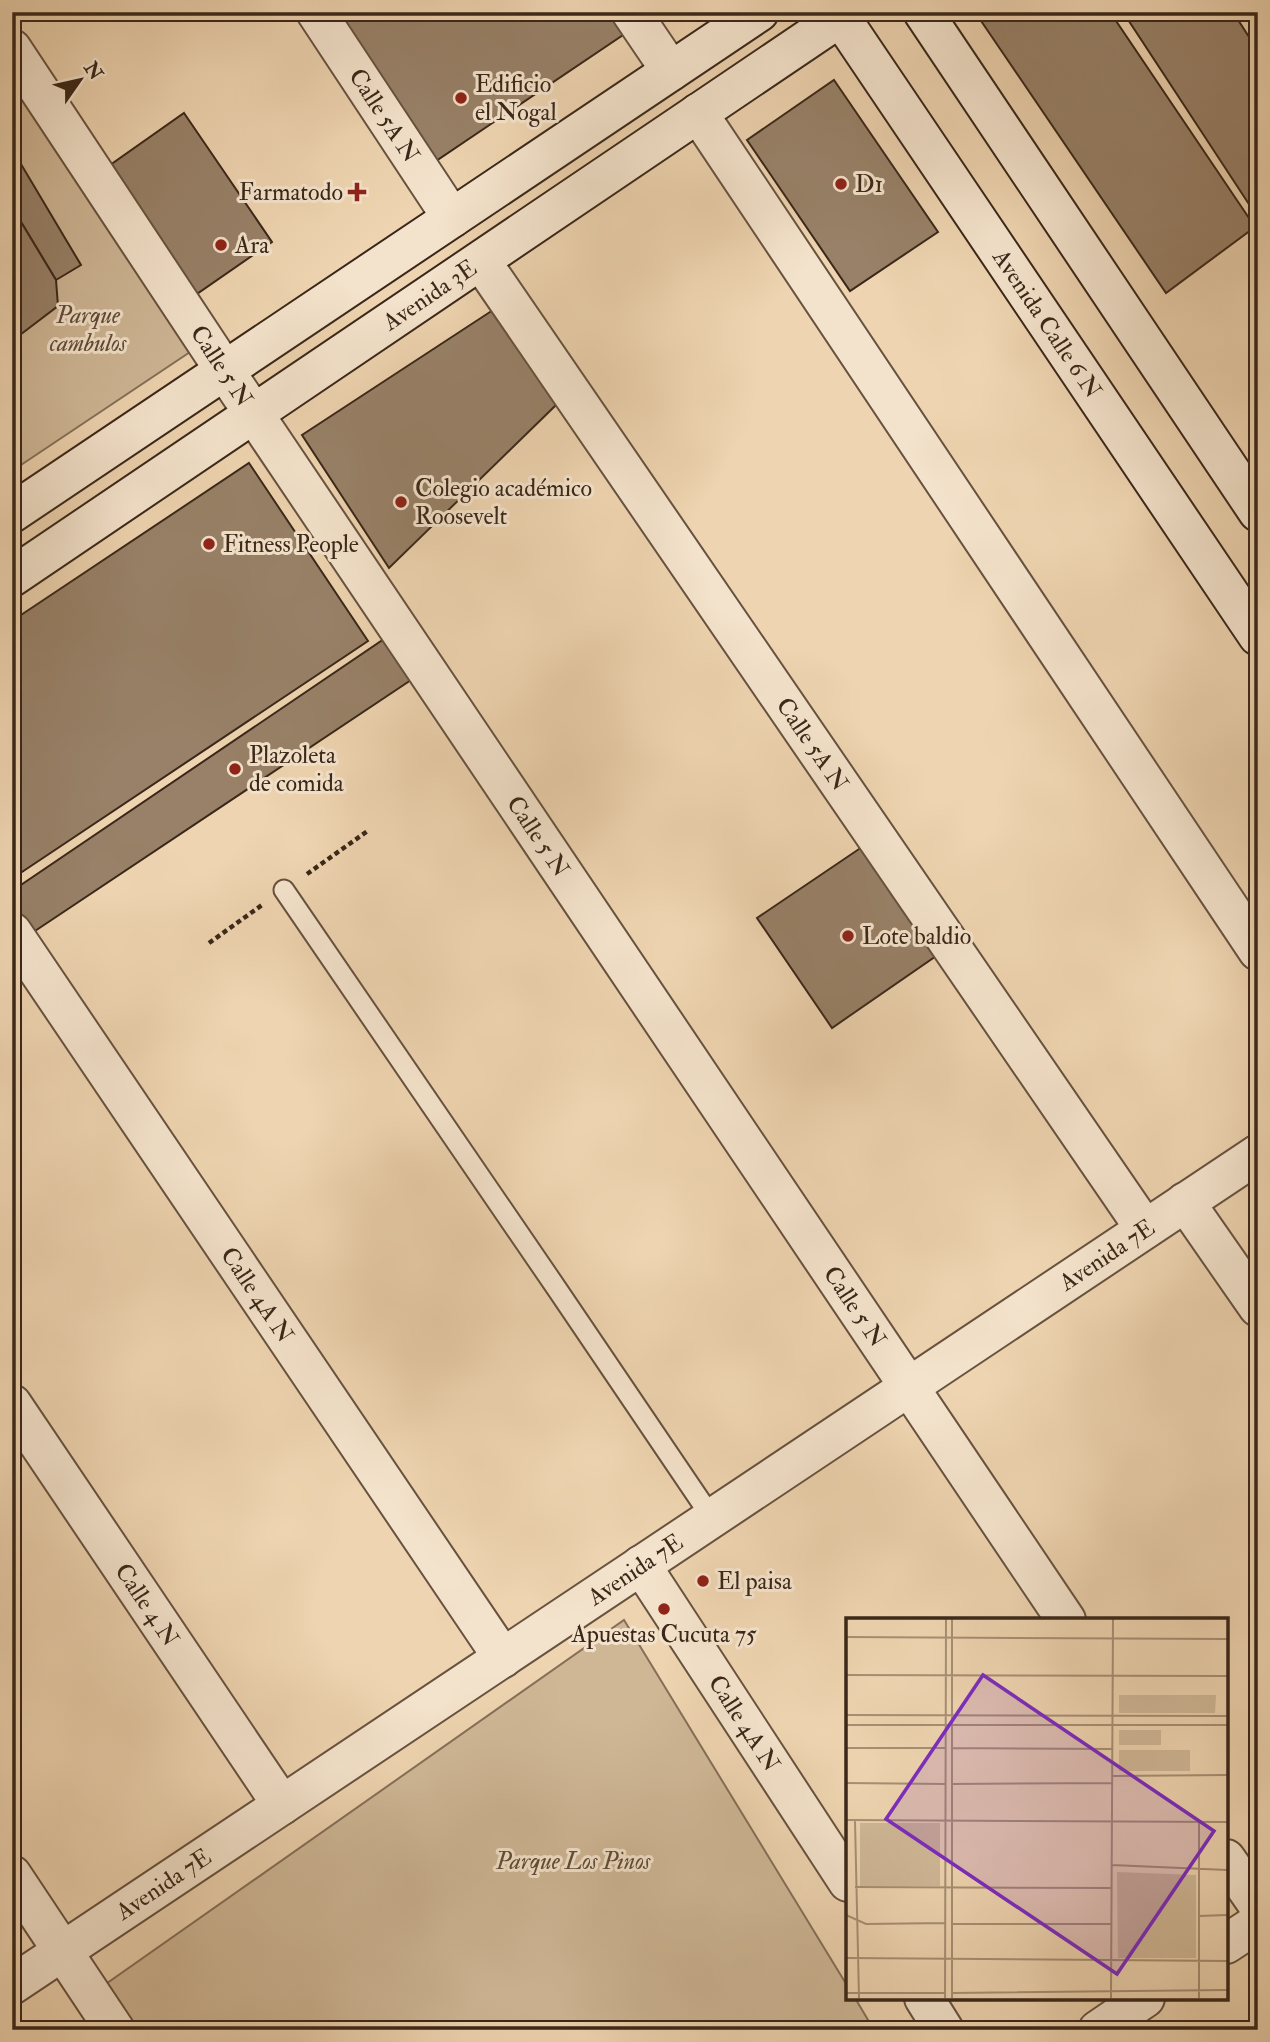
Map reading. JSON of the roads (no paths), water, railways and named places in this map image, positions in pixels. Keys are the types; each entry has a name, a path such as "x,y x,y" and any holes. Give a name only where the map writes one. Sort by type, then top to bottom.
{"street":[{"name":"Calle 5A N","path":"316,12 452,218"},
{"path":"631,12 671,71"},
{"path":"12,513 759,12"},
{"path":"923,12 1258,512"},
{"name":"Avenida 3E","path":"12,577 842,14"},
{"name":"Avenida Calle 6 N","path":"842,14 1258,636"},
{"name":"Calle 5 N","path":"12,49 225,371 1065,1618"},
{"path":"698,113 1258,951"},
{"path":"531,166 561,207"},
{"name":"Calle 5A N","path":"481,261 1145,1229"},
{"name":"Calle 4A N","path":"12,932 503,1658"},
{"name":"Avenida 7E","path":"12,1985 1258,1154"},
{"path":"1185,1202 1258,1307"},
{"name":"Calle 4 N","path":"12,1404 282,1805"},
{"name":"Calle 4A N","path":"641,1565 846,1879"},
{"path":"1228,1862 1258,1905"},
{"path":"12,1875 115,2030"},
{"path":"1228,1943 1258,1923"},
{"path":"925,2000 944,2030"},
{"path":"1098,2030 1142,2000"}],"lane":[{"path":"284,890 712,1518"}],"place":[{"name":"Edificio el Nogal","path":"461,98"},
{"name":"D1","path":"841,184"},
{"name":"Farmatodo","path":"357,192"},
{"name":"Ara","path":"221,245"},
{"name":"Colegio académico Roosevelt","path":"401,502"},
{"name":"Fitness People","path":"209,544"},
{"name":"Plazoleta de comida","path":"235,769"},
{"name":"Lote baldio","path":"848,936"},
{"name":"El paisa","path":"703,1581"},
{"name":"Apuestas Cucuta 75","path":"664,1609"}],"park label":[{"name":"Parque cambulos","path":"88,329"},
{"name":"Parque Los Pinos","path":"573,1861"}]}
